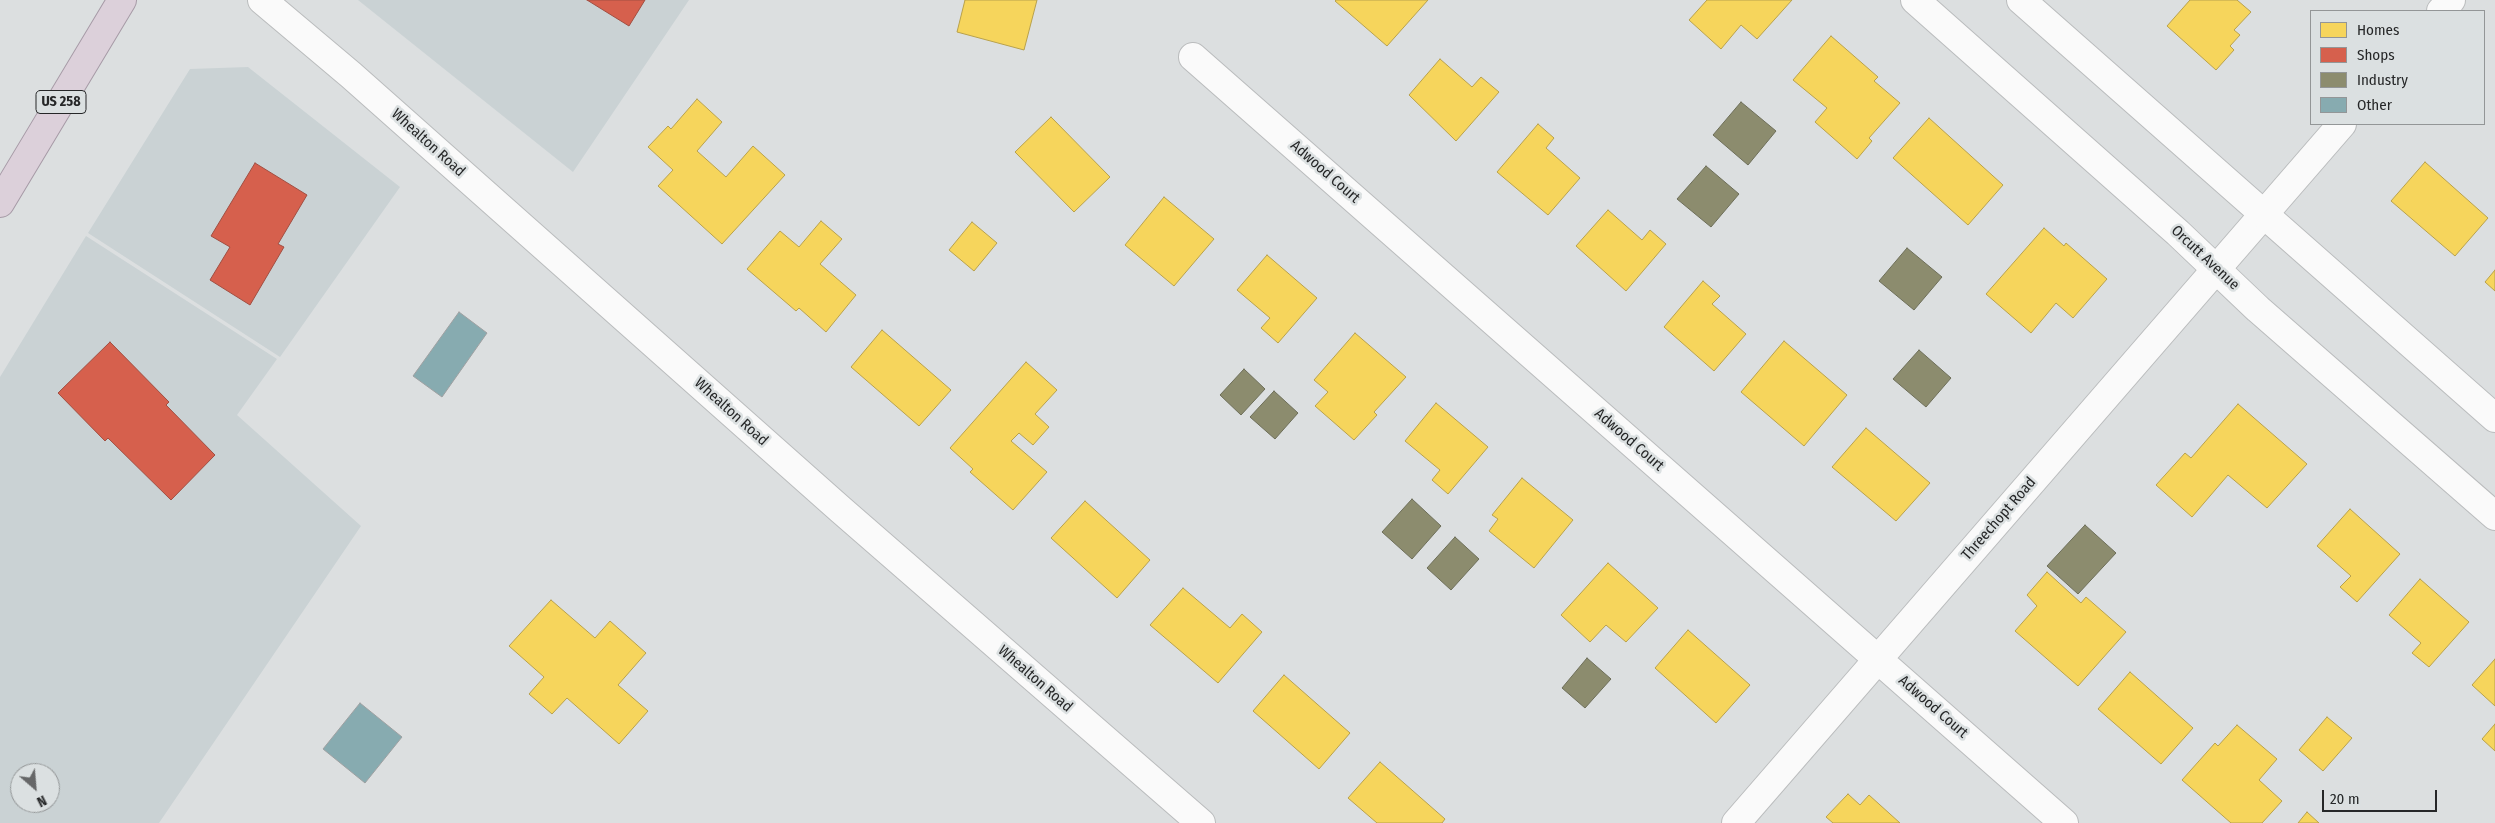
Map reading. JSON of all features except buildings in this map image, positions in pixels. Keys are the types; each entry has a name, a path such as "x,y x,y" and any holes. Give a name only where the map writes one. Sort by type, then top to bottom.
{"highway":[{"name":"US 258","path":"0,203 122,0"}],"street":[{"name":"Whealton Road","path":"262,0 351,74 832,502 1201,823"},
{"name":"Orcutt Avenue","path":"1915,0 2216,268 2258,309 2495,516"},
{"path":"2021,0 2495,418"},
{"path":"2443,10 2451,0"},
{"name":"Adwood Court","path":"1193,57 2064,823"},
{"name":"Threechopt Road","path":"1736,823 2341,125"}],"shaded area":[{"path":"358,0 689,0 573,172"},
{"path":"248,67 400,187 280,357 88,233 190,69"},
{"path":"86,236 277,359 237,415 361,526 159,823 0,823 0,377"}]}
